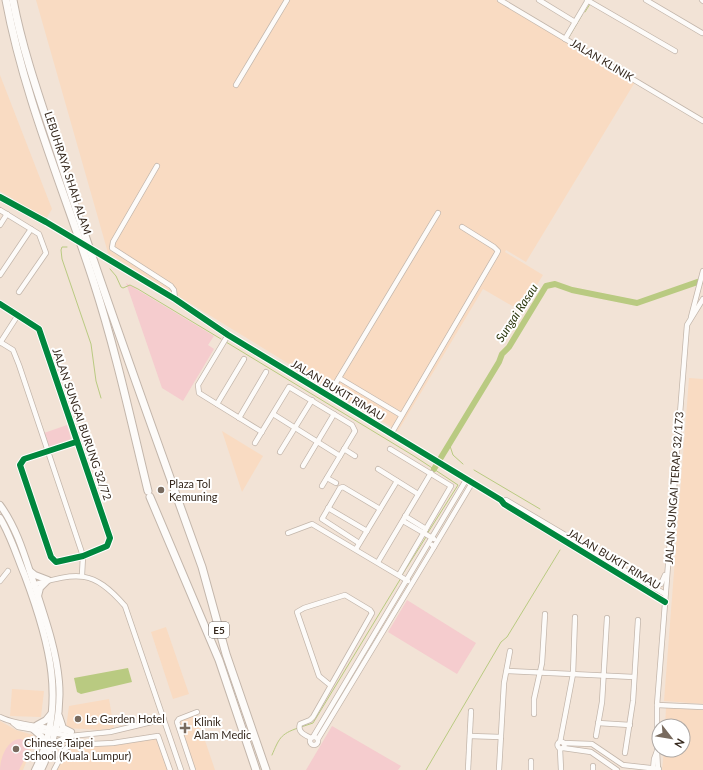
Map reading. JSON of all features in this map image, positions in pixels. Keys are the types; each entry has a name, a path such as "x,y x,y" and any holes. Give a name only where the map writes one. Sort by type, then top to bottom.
{"highway":[{"name":"LEBUHRAYA SHAH ALAM","path":"6,0 30,93 104,316 149,494 219,660 256,770"},
{"name":"LEBUHRAYA SHAH ALAM","path":"13,0 36,86 110,312 202,567 226,654 266,770"}],"main road":[{"path":"0,505 16,532 29,570 31,585 51,659 55,712 62,725 70,734 47,749 35,770"},
{"path":"0,518 8,531 31,585 38,596 57,659 59,682 55,712 52,731 41,770"},
{"path":"29,570 35,576 48,580 40,588 38,596"},
{"path":"47,749 36,728 55,712"}],"street":[{"path":"236,85 287,0"},
{"name":"JALAN KLINIK","path":"500,0 703,121"},
{"path":"539,0 575,22"},
{"path":"565,39 587,0 675,52"},
{"path":"646,0 702,33"},
{"path":"156,166 113,242 112,248 171,286 174,290 175,298"},
{"name":"JALAN BUKIT RIMAU","path":"0,197 46,222 175,298 228,335 501,500 504,504 665,602"},
{"path":"0,210 39,234 46,253 19,292"},
{"path":"328,396 438,213"},
{"path":"0,225 7,214"},
{"path":"390,434 498,251 462,227"},
{"path":"0,275 31,229"},
{"path":"690,320 702,274"},
{"name":"JALAN SUNGAI TERAP 32/173","path":"657,718 687,325 703,299"},
{"name":"JALAN SUNGAI BURUNG 32/72","path":"0,304 39,329 110,541 107,546 83,556"},
{"path":"18,315 0,342 13,350 83,556 82,575"},
{"path":"228,335 197,387 199,393 262,432"},
{"path":"217,404 244,359"},
{"path":"239,418 266,372"},
{"path":"339,378 401,415"},
{"path":"255,443 289,387 352,425 355,428 322,486"},
{"path":"280,452 312,400"},
{"path":"273,414 340,456"},
{"path":"303,466 334,414"},
{"path":"76,442 24,459 20,464 37,518 53,560 58,562 83,556"},
{"path":"312,737 402,577 428,534 451,486 390,448"},
{"path":"344,449 355,456"},
{"path":"378,469 418,494"},
{"path":"378,562 431,473"},
{"path":"455,473 462,481 458,494"},
{"path":"327,478 336,483"},
{"path":"402,577 429,544 428,534 458,494 466,480"},
{"path":"356,549 397,481"},
{"path":"330,685 319,676 297,612 304,608 345,595 370,610 372,613 312,719 301,723 299,728 303,734 318,739 472,483"},
{"path":"359,543 322,520 328,508 341,487 380,509"},
{"path":"464,497 475,488 490,494"},
{"name":"JALAN BUKIT RIMAU","path":"501,500 506,500 666,594"},
{"path":"328,508 367,531"},
{"path":"404,518 438,541"},
{"path":"288,533 312,524 412,583"},
{"path":"429,544 434,547"},
{"path":"649,585 661,584 668,568"},
{"path":"0,581 8,570"},
{"path":"31,585 48,580 82,575 105,586 125,606 181,770"},
{"path":"646,591 659,601 664,613"},
{"path":"534,714 534,699 541,672 545,614"},
{"path":"562,742 573,674 575,617"},
{"path":"596,736 602,702 607,618"},
{"path":"625,753 630,725 638,620"},
{"path":"500,770 501,737 510,651"},
{"path":"507,670 634,677"},
{"path":"657,705 703,707"},
{"path":"468,770 471,711"},
{"path":"192,770 177,722 179,719 197,712"},
{"path":"0,717 16,725 70,734 110,732 164,719"},
{"path":"598,723 630,725"},
{"path":"54,770 66,749 71,745 113,743 158,736 170,770"},
{"path":"470,736 501,737"},
{"path":"562,770 561,749 557,745 562,742 592,744 623,765 656,770 654,759"},
{"path":"561,749 591,752 617,770"},
{"name":"JALAN SUNGAI TERAP 32/173","path":"656,770 657,758"},
{"path":"609,765 613,759"},
{"path":"638,767 647,765 654,759"},
{"path":"530,770 531,761"}],"shaded area":[{"path":"36,0 496,0 635,82 526,262 506,250 505,252 543,275 521,311 483,289 398,431 108,253"},
{"path":"0,75 52,209 46,219 0,191"},
{"path":"126,283 214,336 208,345 214,349 183,401 162,388"},
{"path":"689,378 703,379 703,704 664,701"},
{"path":"67,425 71,439 49,447 44,433"},
{"path":"222,431 263,456 242,492"},
{"path":"407,600 476,643 457,674 388,632"},
{"path":"166,627 189,694 173,699 151,632"},
{"path":"128,668 132,682 81,694 77,692 74,678"},
{"path":"12,689 44,691 41,717 10,716"},
{"path":"109,699 114,728 101,730 66,728 69,706"},
{"path":"666,708 703,710 703,770 662,770 663,758 691,758 691,718 665,718"},
{"path":"196,714 215,770 194,770 179,721"},
{"name":"Chinese Taipei School (Kuala Lumpur)","path":"0,721 16,730 33,735 34,743 23,770 0,770"},
{"path":"332,726 401,766 398,770 306,770"},
{"path":"158,738 169,770 55,770 66,751 71,747 115,744"},
{"path":"21,739 27,743 29,750 19,770 0,770 1,760 5,750 12,742"}],"waterway":[{"path":"585,12 590,4"},
{"path":"569,37 582,15"},
{"path":"67,247 62,247 62,259 91,344 96,381 101,398"},
{"path":"110,269 116,276 121,287 123,288 130,285 138,289 221,339"},
{"name":"Sungai Rasau","path":"434,469 499,362 502,354 509,347 546,286 555,284 572,290 637,303 703,280"},
{"path":"226,342 414,456 458,485 427,534"},
{"path":"449,443 453,455 463,464"},
{"path":"474,470 540,509"},
{"path":"402,575 426,537"},
{"path":"426,770 501,642 507,637 560,550"},
{"path":"301,727 313,723 401,578"},
{"path":"272,755 281,738 287,732 298,728"}],"cycle path":[{"path":"0,197 46,222 175,299 228,335 501,500 504,504 665,602"},
{"path":"0,304 39,329 110,538 107,546 83,556 56,562 51,557 20,465 24,459 76,442"}],"place":[{"name":"Plaza Tol Kemuning","path":"161,490"},
{"name":"Le Garden Hotel","path":"78,719"},
{"name":"Klinik Alam Medic","path":"185,728"},
{"name":"Chinese Taipei School (Kuala Lumpur)","path":"16,749"}]}
